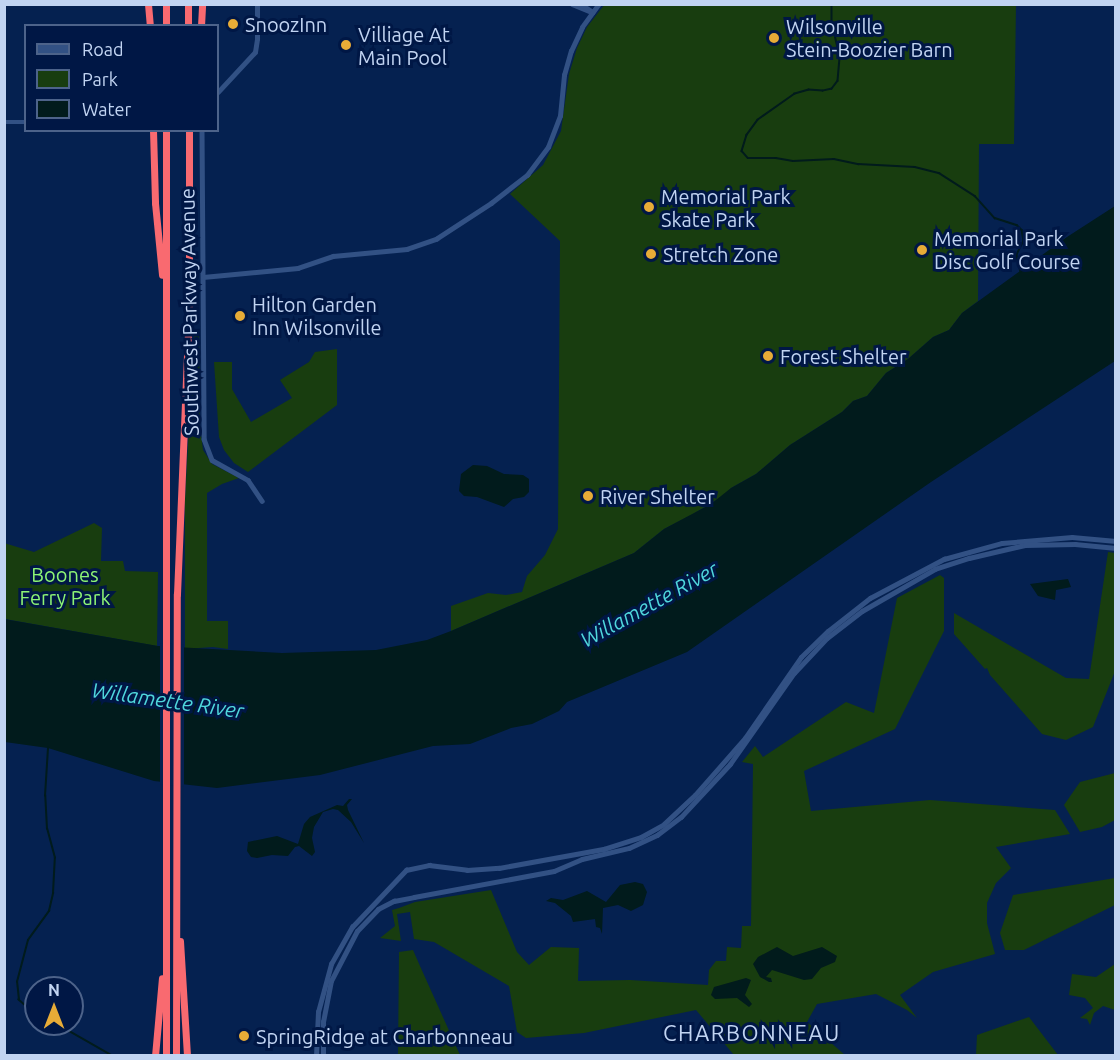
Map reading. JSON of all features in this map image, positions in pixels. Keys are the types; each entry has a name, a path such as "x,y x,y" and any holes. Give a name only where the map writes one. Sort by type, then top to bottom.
{"highway":[{"path":"148,4 150,24"},
{"path":"166,4 166,24"},
{"path":"188,4 188,24"},
{"path":"201,24 202,4"},
{"path":"153,132 156,222 166,311"},
{"path":"166,132 166,1056"},
{"path":"176,1056 177,594 189,305 189,132"},
{"path":"177,922 187,1056"},
{"path":"155,1056 166,939"}],"street":[{"path":"219,91 255,52 258,36 256,4"},
{"path":"572,4 592,12"},
{"path":"581,4 592,12"},
{"path":"203,277 298,268 333,256 407,249 436,239 491,203 527,175 546,150 560,116 564,75 571,51 592,12 599,4"},
{"path":"4,122 24,122"},
{"name":"Southwest Parkway Avenue","path":"202,132 205,448 218,465 251,483 262,501"},
{"path":"316,1056 315,1033 319,1005 331,964 352,927 406,870 429,865 467,870 499,868 604,849 641,837 664,824 695,795 745,738 801,657 828,631 870,598 944,559 1002,543 1072,537 1116,541"},
{"path":"323,1056 323,1022 331,981 357,931 378,909 394,901 554,871 582,859 629,848 657,835 677,821 730,765 794,673 827,638 862,610 935,569 969,558 1025,546 1087,544 1116,548"}],"green space":[{"path":"605,4 1016,5 1014,144 979,144 978,301 962,313 949,330 933,337 908,359 886,373 867,396 853,401 842,412 790,445 756,474 693,514 664,529 634,553 451,631 451,606 488,593 506,595 522,592 527,576 545,555 558,529 560,241 510,194 543,165 561,131 569,74 577,48 587,27"},
{"path":"199,334 200,426 203,450 212,464 239,478 207,493 207,621 228,621 228,649 213,647 185,649 185,501 194,335"},
{"path":"337,349 337,405 248,472 234,463 224,450 219,437 214,362 232,362 232,389 251,422 292,398 280,380 309,362 315,352"},
{"name":"Boones Ferry Park","path":"94,523 102,528 101,561 123,561 125,571 158,572 157,646 5,619 4,543 34,552"},
{"path":"1108,552 1115,553 1115,671 1093,727 1066,740 1042,734 990,675 987,668 985,669 954,634 954,613 1066,678 1089,679"},
{"path":"940,575 944,578 944,631 895,729 804,771 811,811 930,800 1055,810 1070,834 996,847 1011,868 996,883 987,903 987,923 995,954 933,972 900,995 917,1018 907,1010 876,994 817,1004 807,1022 845,1055 734,1055 696,1010 584,1033 526,1038 517,1032 509,986 434,942 414,939 410,912 397,914 401,941 380,938 395,926 392,910 415,902 491,890 517,952 529,965 551,947 579,948 578,981 630,980 708,985 709,970 716,961 726,961 727,947 741,948 742,926 751,926 753,764 742,762 755,746 763,757 846,702 874,713 897,598"},
{"path":"1115,773 1115,820 1102,827 1080,832 1064,805 1080,782"},
{"path":"1115,878 1115,905 1024,950 1005,950 1000,933 1013,895"},
{"path":"413,950 460,1055 398,1055 399,952"},
{"path":"1115,964 1115,1010 1103,1006 1094,1013 1090,1025 1087,1019 1080,1018 1093,1008 1085,998 1069,995 1072,974 1096,977"},
{"path":"1029,1017 1058,1055 976,1055 977,1035"}],"water":[{"name":"Willamette River","path":"1115,206 1115,361 931,482 687,652 567,702 559,711 532,724 511,728 470,744 433,746 320,775 217,788 154,781 48,748 5,742 4,619 158,646 282,653 376,650 427,640 634,553 664,529 711,504 731,488 756,474 790,445 842,412 853,401 867,396 886,373 908,359 933,337 949,330 962,313 1067,237"},
{"path":"473,465 487,466 504,474 523,475 529,479 529,492 524,497 513,499 504,507 477,497 464,496 459,491 461,474"},
{"path":"1068,579 1071,587 1056,590 1055,600 1038,596 1030,584"},
{"path":"349,799 352,799 347,805 348,810 364,843 351,822 338,810 333,809 323,812 314,827 312,838 315,852 312,856 299,846 295,847 288,856 272,855 257,858 251,857 247,851 248,842 277,836 298,844 304,824 310,817 337,805 343,806"},
{"path":"635,882 643,884 647,892 643,905 631,911 618,905 603,908 602,934 600,928 596,927 595,919 573,922 571,916 555,903 546,901 551,898 563,900 587,891 606,902 620,885"},
{"path":"777,947 793,956 822,947 837,956 835,962 821,968 812,979 804,980 772,970 766,977 771,978 772,982 769,982 760,977 753,964 758,957"},
{"path":"746,978 751,980 745,995 752,1004 749,1007 737,998 715,999 711,995 714,987"}],"pier":[{"path":"160,643 184,645 184,787 160,784"}],"waterway":[{"path":"832,4 832,22 840,58 838,81 832,89 809,90 795,94 758,120 747,135 742,151 748,158 776,158 793,161 834,159 858,164 915,167 939,173 975,196 995,218 1017,225 1022,230 1024,241 1017,255 1021,272"},
{"path":"24,1004 19,1000 17,982 28,940 49,911 53,893 55,858 47,829 45,796 48,748"},
{"path":"78,1036 113,1056"}],"place":[{"name":"SnoozInn","path":"233,24"},
{"name":"Wilsonville Stein-Boozier Barn","path":"774,38"},
{"name":"Villiage At Main Pool","path":"346,45"},
{"name":"Memorial Park Skate Park","path":"649,207"},
{"name":"Memorial Park Disc Golf Course","path":"922,250"},
{"name":"Stretch Zone","path":"651,254"},
{"name":"Hilton Garden Inn Wilsonville","path":"240,316"},
{"name":"Forest Shelter","path":"768,356"},
{"name":"River Shelter","path":"588,496"},
{"name":"SpringRidge at Charbonneau","path":"244,1036"}],"district":[{"name":"CHARBONNEAU","path":"752,1033"}]}
